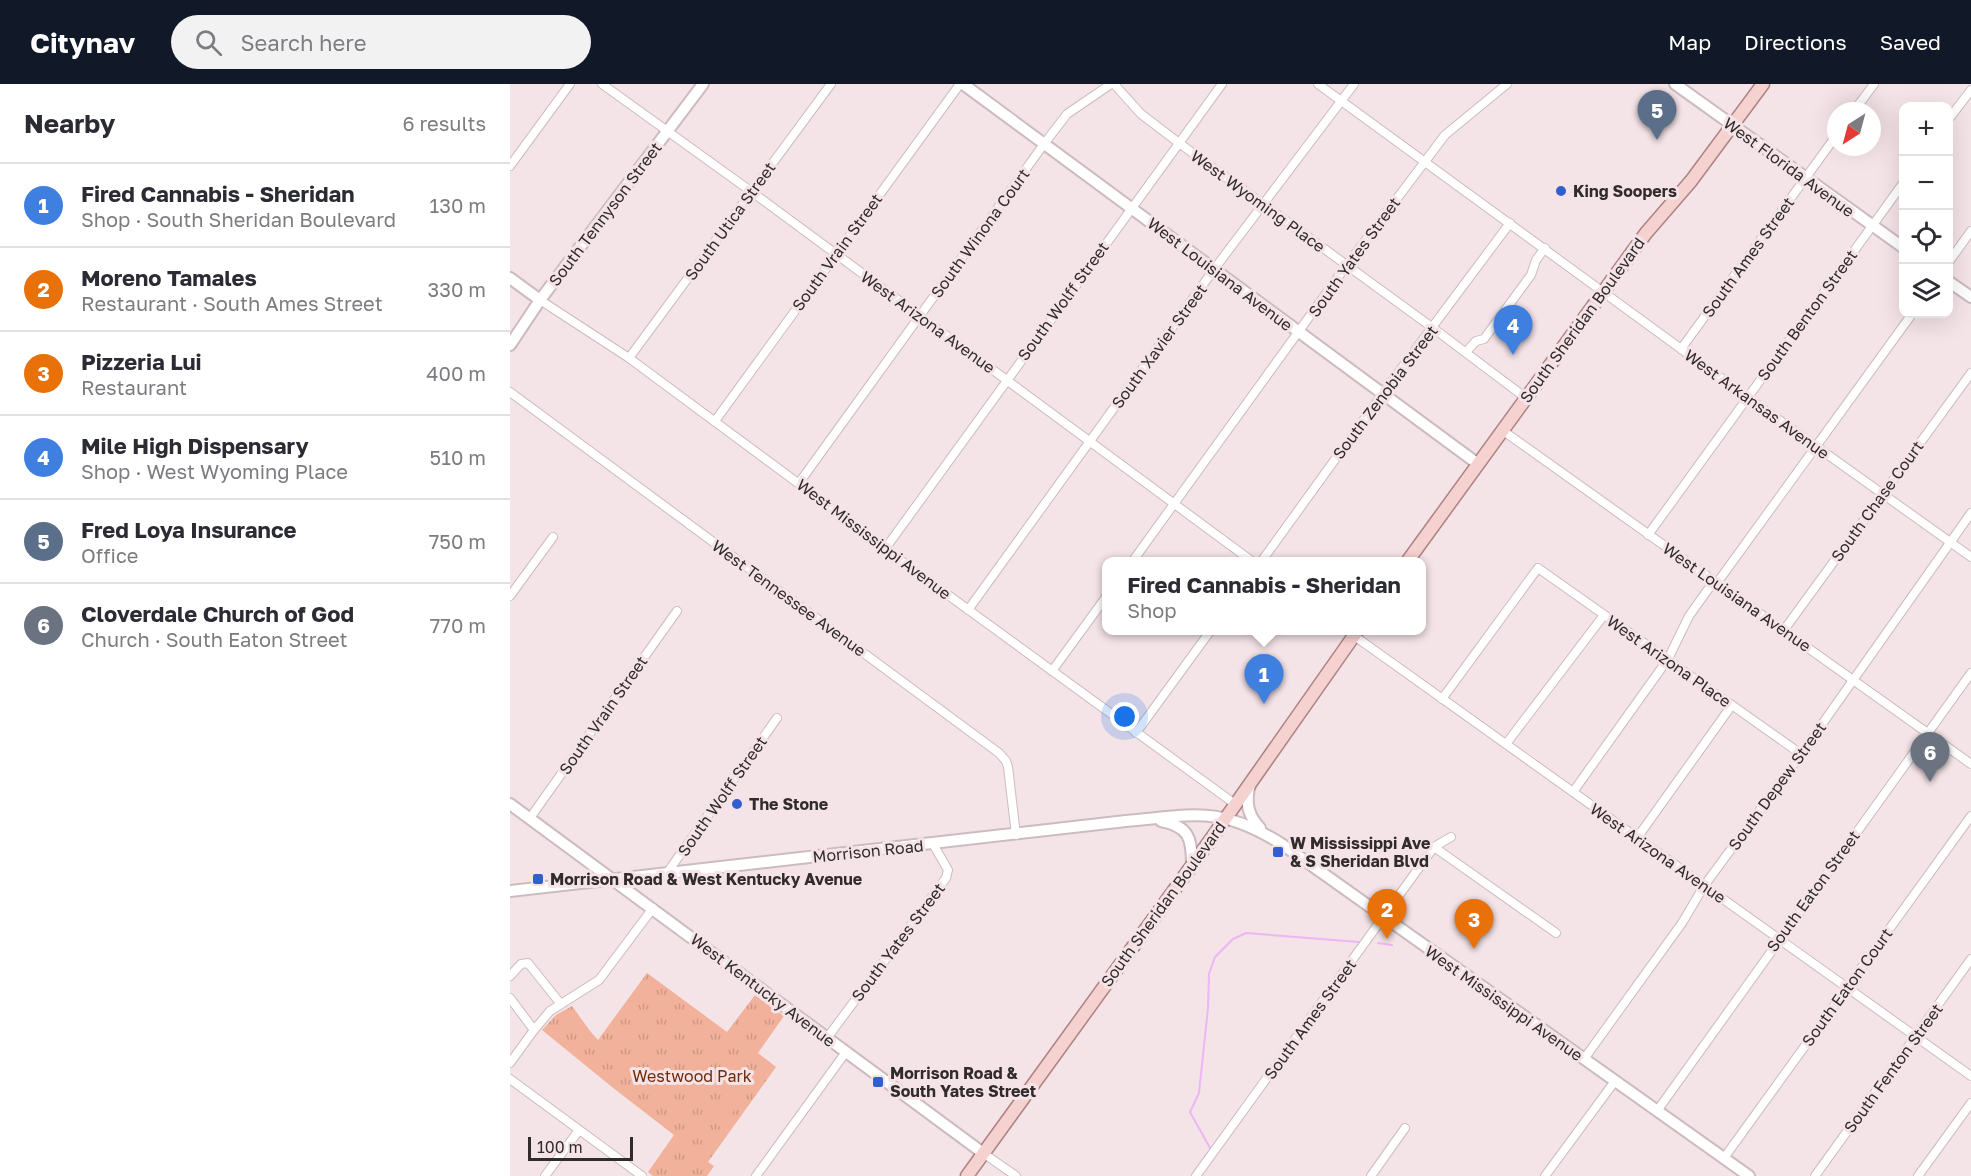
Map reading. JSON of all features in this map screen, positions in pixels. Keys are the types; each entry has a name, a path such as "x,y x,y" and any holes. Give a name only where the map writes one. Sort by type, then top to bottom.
{"main road":[{"name":"South Sheridan Boulevard","path":"1410,557 1646,233 1691,181 1763,84"},
{"name":"South Sheridan Boulevard","path":"966,1176 1226,817 1350,635"}],"street":[{"path":"510,166 570,84"},
{"name":"West Arizona Avenue","path":"602,84 1247,557"},
{"name":"South Tennyson Street","path":"510,345 540,300 703,84"},
{"name":"South Utica Street","path":"629,358 831,84"},
{"name":"West Louisiana Avenue","path":"961,84 1215,268 1299,333 1478,464"},
{"name":"South Vrain Street","path":"715,421 961,84"},
{"name":"South Winona Court","path":"799,483 1067,114 1112,84"},
{"name":"West Wyoming Place","path":"1112,84 1141,114 1179,143 1526,398"},
{"name":"South Wolff Street","path":"885,549 1222,84"},
{"name":"West Arkansas Avenue","path":"1318,84 1747,397 1971,557"},
{"name":"South Xavier Street","path":"968,610 1215,268 1353,84"},
{"name":"South Yates Street","path":"1135,557 1346,266 1445,135 1507,84"},
{"name":"West Florida Avenue","path":"1676,84 1899,245"},
{"path":"1861,102 1874,84"},
{"path":"1953,113 1971,90"},
{"name":"South Ames Street","path":"1681,349 1827,148"},
{"name":"South Benton Street","path":"1648,535 1899,189"},
{"name":"South Zenobia Street","path":"1264,557 1510,223"},
{"path":"1953,256 1971,231"},
{"path":"1466,352 1476,341 1484,339 1531,275 1534,265 1545,248"},
{"name":"West Mississippi Avenue","path":"510,278 629,358 885,549 1235,804"},
{"path":"1953,284 1971,297"},
{"path":"1573,792 1668,659 1689,616 1909,318"},
{"name":"South Chase Court","path":"1784,630 1971,373"},
{"name":"West Tennessee Avenue","path":"510,392 999,753 1008,767 1016,835"},
{"name":"West Louisiana Avenue","path":"1502,430 1971,764"},
{"name":"South Depew Street","path":"1584,1059 1682,923 1704,886 1801,754 1971,513"},
{"path":"510,596 553,537"},
{"name":"West Arizona Place","path":"1442,699 1538,568 1801,754"},
{"path":"1052,671 1102,604"},
{"name":"South Vrain Street","path":"530,818 676,611"},
{"path":"1506,744 1604,615"},
{"path":"1136,733 1206,635"},
{"name":"West Arizona Avenue","path":"1356,635 1442,699 1971,1076"},
{"name":"South Eaton Street","path":"1656,1111 1971,673"},
{"path":"1637,838 1732,705"},
{"name":"South Wolff Street","path":"667,873 777,718"},
{"path":"1251,781 1247,796 1248,810 1264,833"},
{"name":"West Kentucky Avenue","path":"510,804 1016,1176"},
{"name":"Morrison Road","path":"510,891 1149,819 1194,815 1226,817"},
{"name":"South Eaton Court","path":"1724,1158 1971,816"},
{"name":"West Mississippi Avenue","path":"1226,817 1264,833 1749,1176"},
{"path":"1149,819 1172,823 1185,831 1191,842 1192,864"},
{"name":"South Ames Street","path":"1196,1176 1434,847 1451,837"},
{"name":"South Yates Street","path":"828,1038 948,873 933,844"},
{"path":"1434,847 1556,933"},
{"path":"510,1063 544,1017 560,1003 599,980 653,908"},
{"name":"South Fenton Street","path":"1815,1176 1971,960"},
{"path":"510,976 521,964 528,963 560,1003"},
{"path":"510,998 534,1030"},
{"path":"756,1176 846,1052"},
{"path":"510,1079 642,1176"},
{"path":"1545,1176 1615,1081"},
{"path":"1918,1176 1971,1103"},
{"path":"1371,1176 1404,1128"},
{"path":"545,1176 579,1130"}],"green space":[{"name":"Westwood Park","path":"647,973 727,1032 755,995 784,1016 758,1053 776,1067 708,1162 714,1166 707,1176 653,1176 648,1172 674,1135 542,1030 556,1015 572,1006 598,1040"},
{"path":"723,1097 737,1106 722,1128 708,1119"}],"waterway":[{"path":"1210,1148 1190,1112 1199,1093 1208,1008 1209,974 1215,957 1233,939 1246,933 1359,942"},
{"path":"1378,943 1392,945"}],"place":[{"name":"Fred Loya Insurance","path":"1657,140"},
{"name":"King Soopers","path":"1561,191"},
{"name":"Mile High Dispensary","path":"1513,355"},
{"name":"Fired Cannabis - Sheridan","path":"1264,704"},
{"name":"Cloverdale Church of God","path":"1930,782"},
{"name":"The Stone","path":"737,804"},
{"name":"W Mississippi Ave & S Sheridan Blvd","path":"1278,852"},
{"name":"Morrison Road & West Kentucky Avenue","path":"538,879"},
{"name":"Moreno Tamales","path":"1387,939"},
{"name":"Pizzeria Lui","path":"1474,949"},
{"name":"Morrison Road & South Yates Street","path":"878,1082"}]}
